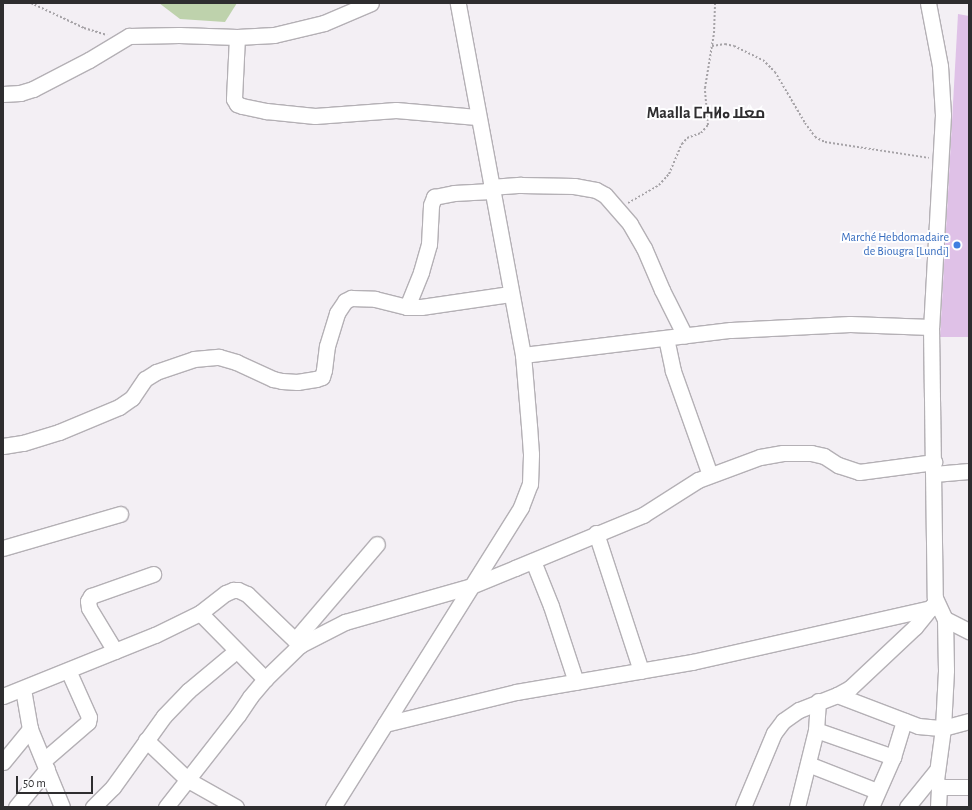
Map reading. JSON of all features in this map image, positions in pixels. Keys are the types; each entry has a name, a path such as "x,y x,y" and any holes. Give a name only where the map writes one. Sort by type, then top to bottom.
{"street":[{"path":"3,94 20,93 33,89 89,60 129,36 179,34 237,37 274,34 324,23 371,3"},
{"path":"333,807 521,507 530,484 530,426 522,355 477,117 458,3"},
{"path":"928,3 940,66 943,115 931,327 934,468 933,603 941,616 969,631"},
{"path":"237,37 234,99 236,104 266,111 315,116 396,110 477,117"},
{"path":"407,307 421,272 428,244 431,205 434,197 491,189 547,185 589,188 605,195 630,224 644,248 684,336"},
{"path":"3,446 23,443 59,432 118,407 132,398 145,379 156,372 194,359 219,357 236,362 273,379 282,381 316,379 322,377 327,346 337,313 345,301 351,298 363,297 407,307 421,307 510,294"},
{"path":"522,355 731,330 786,326 850,324 931,327"},
{"path":"666,338 673,371 710,475"},
{"path":"297,643 345,622 471,586 643,514 698,480 760,457 800,451 824,456 838,465 859,472 934,468 969,471"},
{"path":"3,548 120,514"},
{"path":"596,534 640,671"},
{"path":"166,807 238,715 250,697 297,643 377,544"},
{"path":"533,561 551,606 576,682"},
{"path":"115,651 89,608 88,601 90,596 153,574"},
{"path":"3,696 155,635 200,613 226,592 238,590 247,594 297,643"},
{"path":"385,724 516,692 640,671 759,648 933,603"},
{"path":"743,807 774,733 783,721 799,710 837,695 850,688 915,627 933,603"},
{"path":"200,613 265,679"},
{"path":"938,807 939,787 936,780 936,771 943,728 946,670 945,619"},
{"path":"93,807 113,787 164,716 188,691 236,651"},
{"path":"16,807 45,765 88,722 89,717 68,670"},
{"path":"23,689 30,730 62,807"},
{"path":"837,695 904,721 926,727 943,728 969,721"},
{"path":"797,807 816,730 818,702"},
{"path":"871,807 893,757 904,721"},
{"path":"3,762 30,730"},
{"path":"816,730 893,757"},
{"path":"146,740 188,780 236,807"},
{"path":"808,764 877,791"},
{"path":"907,807 936,771"},
{"path":"939,787 969,787"}],"path":[{"path":"31,3 84,28 110,35"},
{"path":"619,210 659,185 669,174 682,144 687,138 701,133 708,125 705,88 712,46 715,3"},
{"path":"712,46 725,44 734,46 751,52 763,60 783,84 815,137 825,142 940,159"}],"green space":[{"path":"159,3 237,3 225,22 180,19"}],"building":[{"name":"Marché Hebdomadaire de Biougra [Lundi]","path":"958,14 969,16 969,337 940,337"}],"place":[{"name":"Marché Hebdomadaire de Biougra [Lundi]","path":"957,245"}],"district":[{"name":"Maalla ⵎⵄⵍⴰ معلا","path":"706,113"}]}
